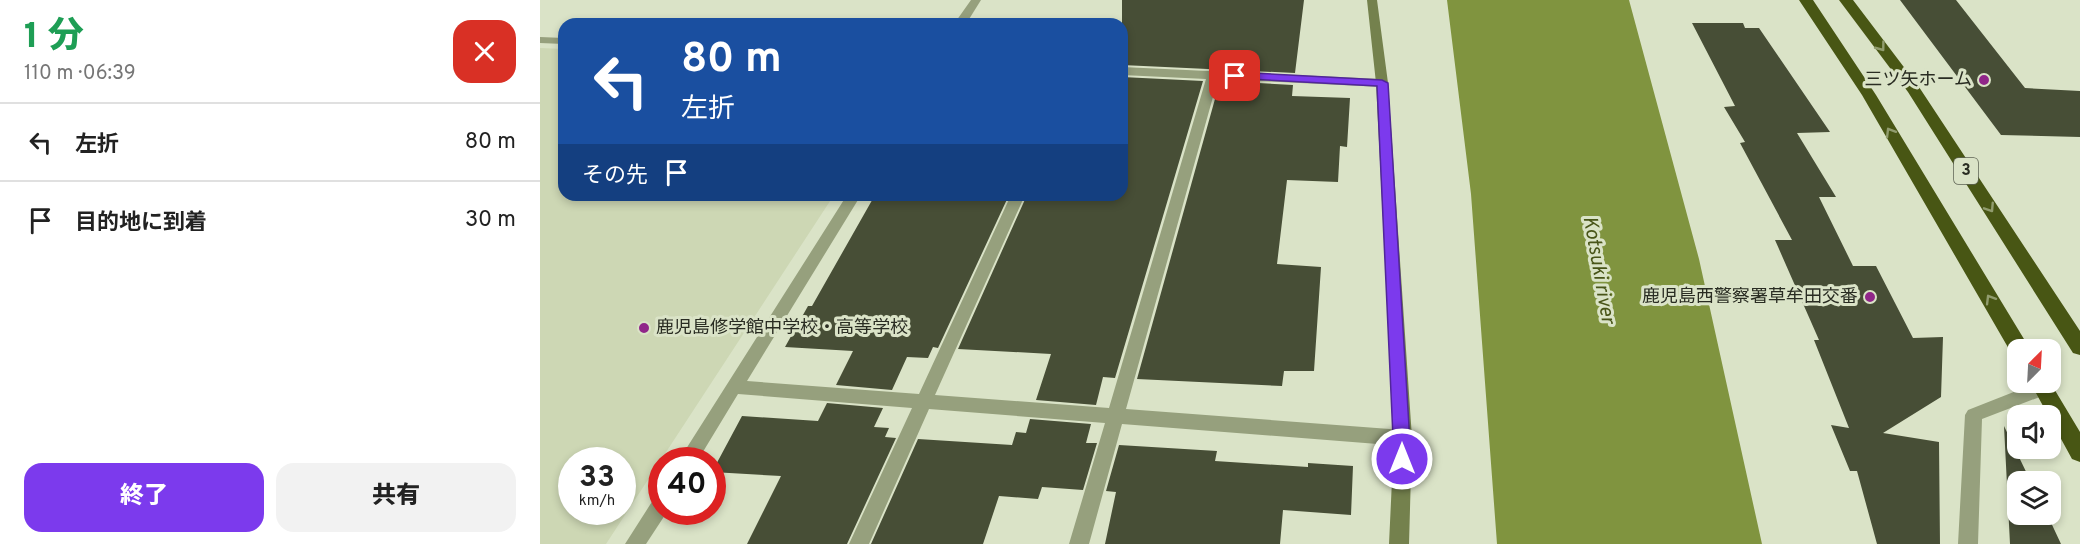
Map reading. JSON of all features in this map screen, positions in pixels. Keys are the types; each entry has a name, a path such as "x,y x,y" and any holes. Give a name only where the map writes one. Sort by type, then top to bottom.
{"highway":[{"path":"1806,0 1869,95 2013,339"},
{"name":"3","path":"1846,0 1914,90 2080,347"},
{"path":"2047,393 2080,452"}],"street":[{"path":"964,18 976,0"},
{"path":"1372,0 1382,83 1403,438 1399,544"},
{"path":"540,40 558,41"},
{"path":"1128,71 1382,83"},
{"path":"1079,544 1214,75"},
{"path":"696,447 850,201"},
{"path":"859,544 1015,201"},
{"path":"735,387 1403,438"},
{"path":"1968,544 1974,415 2024,393"},
{"path":"635,544 648,524"}],"shaded area":[{"name":"鹿児島修学館中学校・高等学校","path":"540,48 558,49 558,201 830,201 669,447 648,447 648,480 636,498 636,447 558,447 558,525 618,525 606,544 540,544"}],"water":[{"name":"Kotsuki river","path":"1447,0 1629,0 1699,259 1762,544 1497,544 1471,194"}],"building":[{"path":"1122,0 1304,0 1295,73 1128,65 1128,18 1122,18"},
{"path":"1900,0 1956,0 2025,88 2080,91 2080,137 2001,135"},
{"path":"1692,23 1743,23 1745,28 1759,28 1830,132 1797,133 1836,197 1819,197 1853,266 1876,266 1913,338 1943,337 1941,397 1883,433 1939,442 1940,544 1877,544 1857,471 1850,471 1831,425 1849,428 1814,340 1819,340 1775,240 1792,240 1740,143 1745,142 1724,107 1735,106"},
{"path":"1128,77 1203,81 1115,378 1103,377 1096,405 1036,400 1051,354 958,349 1024,201 1128,201"},
{"path":"1220,81 1293,85 1292,96 1350,98 1347,147 1340,146 1338,182 1287,180 1277,264 1321,267 1314,371 1284,371 1282,386 1137,379"},
{"path":"872,201 1006,201 938,348 933,347 928,358 907,357 892,390 836,385 853,351 785,347 808,306 812,306"},
{"path":"827,403 883,408 874,427 889,428 885,437 896,438 847,544 747,544 781,476 726,473 725,447 742,416 818,421"},
{"path":"1030,419 1091,424 1086,443 1097,443 1083,490 1042,487 1038,499 999,496 983,544 871,544 918,439 1012,445 1016,432 1026,433"},
{"path":"2004,426 2007,432 2007,459 2020,459 2026,471 2007,471 2007,485"},
{"path":"1119,445 1217,451 1215,461 1308,467 1308,463 1353,466 1351,515 1283,510 1280,544 1105,544 1116,492 1106,491"},
{"path":"2009,525 2052,525 2061,544 2010,544"}],"place":[{"name":"三ツ矢ホーム","path":"1984,80"},
{"name":"鹿児島西警察署草牟田交番","path":"1870,297"},
{"name":"鹿児島修学館中学校・高等学校","path":"644,328"}],"route":[{"path":"1235,76 1382,83 1403,438 1402,459"}]}
